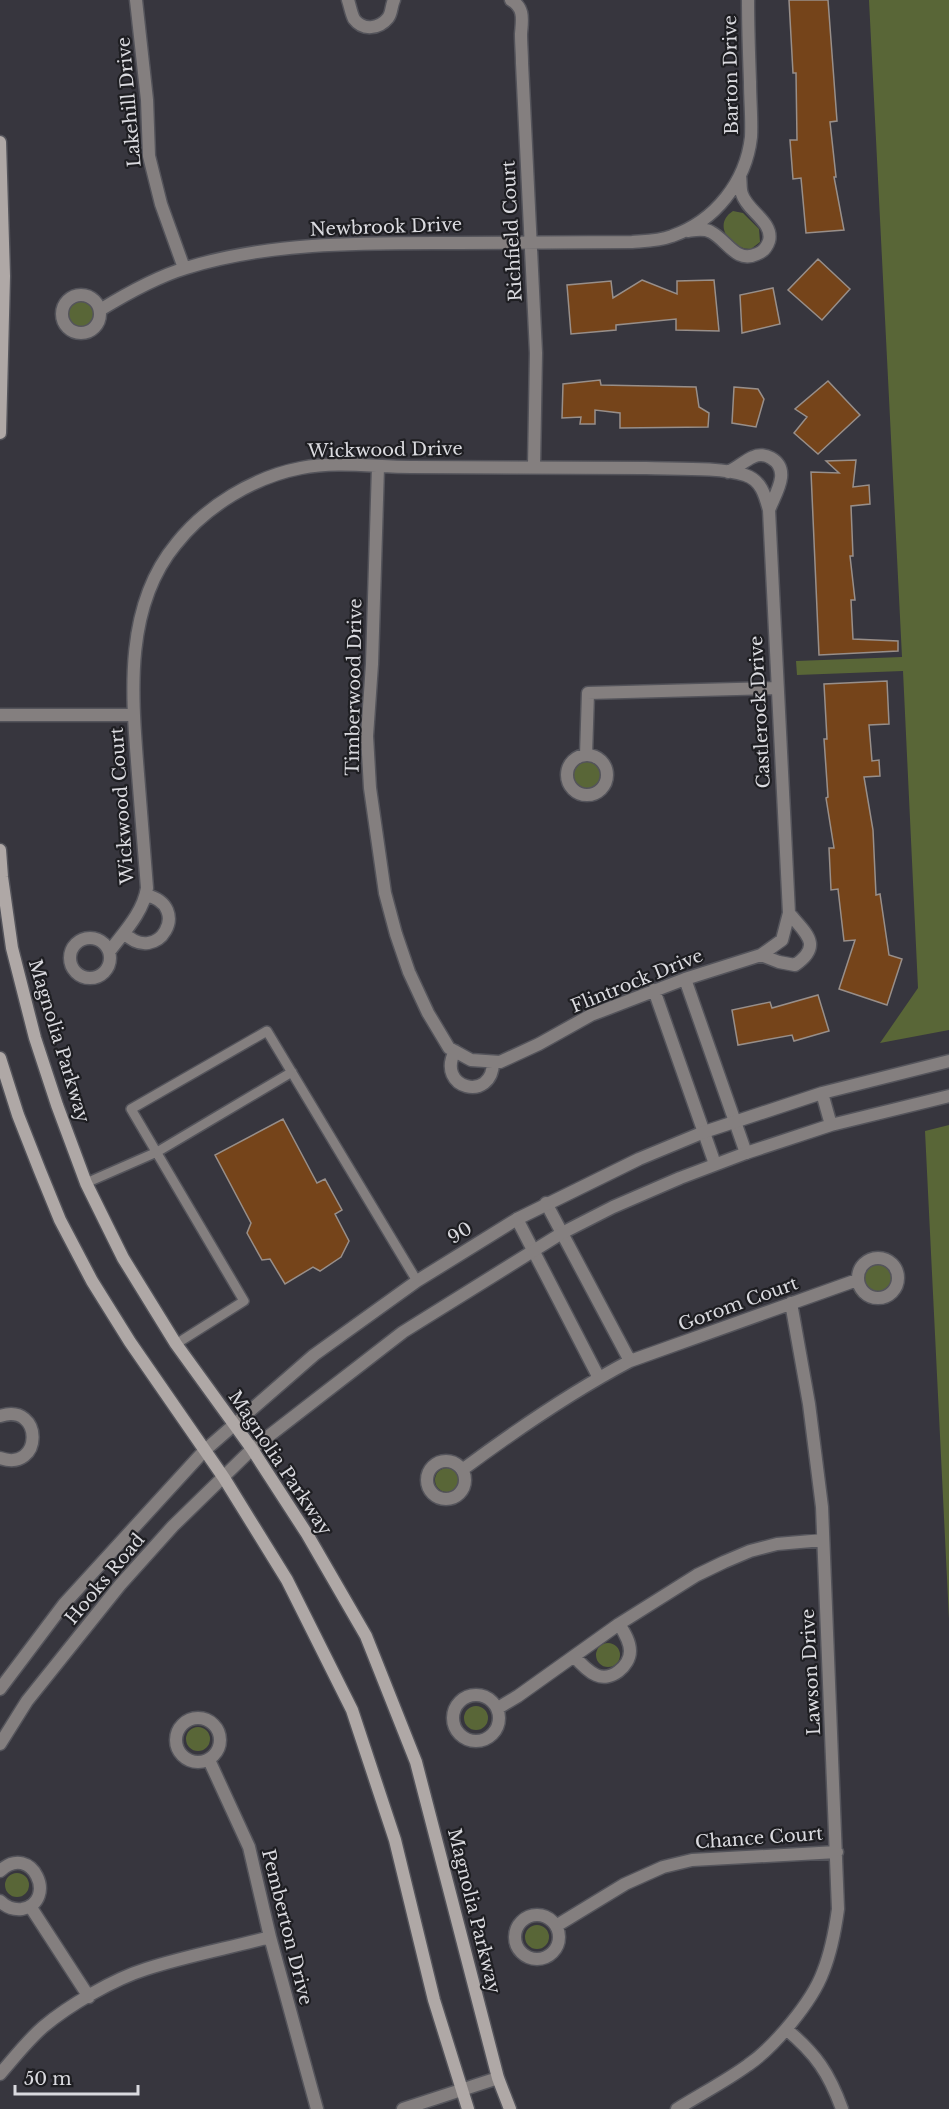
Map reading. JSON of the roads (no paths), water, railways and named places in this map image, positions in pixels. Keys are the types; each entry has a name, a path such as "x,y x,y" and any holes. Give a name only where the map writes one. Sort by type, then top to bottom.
{"main road":[{"path":"0,142 2,276 0,433"},
{"name":"Magnolia Parkway","path":"0,850 12,948 35,1038 57,1105 87,1183 123,1258 176,1344 252,1449 307,1534 366,1636 417,1762 498,2078 510,2109"},
{"path":"0,1058 33,1152 66,1230 92,1281 118,1324 224,1478 287,1580 352,1710 395,1840 434,2000 468,2109"}],"street":[{"name":"Lakehill Drive","path":"136,0 147,100 149,156 161,204 184,268"},
{"path":"348,0 355,20 365,27 374,27 383,23 390,16 394,0"},
{"name":"Richfield Court","path":"511,0 517,4 524,18 521,34 522,63 536,353 534,466"},
{"name":"Barton Drive","path":"684,231 703,221 732,192 748,151 751,127 748,0"},
{"path":"684,231 699,229 711,231 740,256 750,257 762,251 770,239 769,233 766,225 742,195 740,174"},
{"name":"Newbrook Drive","path":"100,310 184,268 229,257 329,245 632,242 659,240 684,231"},
{"name":"Castlerock Drive","path":"727,472 754,456 766,455 775,460 781,470 782,481 769,510"},
{"name":"Wickwood Drive","path":"133,715 138,624 146,596 158,570 174,545 195,522 249,486 276,475 302,468 331,465 534,466 691,469 744,474 756,480"},
{"name":"Timberwood Drive","path":"378,467 372,664 367,736 370,788 385,892 409,972 428,1013 449,1048 471,1060"},
{"name":"Castlerock Drive","path":"756,480 769,510 789,913 782,940"},
{"path":"586,755 588,693 777,688"},
{"path":"0,715 133,715"},
{"name":"Wickwood Court","path":"109,952 137,916 147,888 133,715"},
{"name":"Wickwood Court","path":"124,933 131,940 150,943 159,939 166,932 169,922 164,903 156,897 146,895"},
{"path":"761,955 795,965 806,957 810,948 808,934 789,913"},
{"name":"Flintrock Drive","path":"471,1060 500,1062 591,1016 654,990 761,955 782,940"},
{"path":"685,979 746,1153"},
{"path":"654,990 715,1164"},
{"path":"455,1052 450,1068 453,1076 466,1087 475,1087 490,1078 493,1062"},
{"name":"90","path":"233,1424 314,1355 417,1281 546,1203 639,1159 735,1121 822,1093 949,1061"},
{"path":"822,1093 831,1125"},
{"path":"252,1449 403,1332 562,1233 613,1208 746,1153 831,1125 949,1096"},
{"path":"546,1203 630,1362"},
{"path":"517,1219 599,1378"},
{"name":"Gorom Court","path":"462,1470 504,1438 599,1378 630,1362 858,1280"},
{"name":"Lawson Drive","path":"677,2109 749,2065 786,2029 823,1974 834,1938 838,1909 837,1851 822,1507 809,1404 791,1304"},
{"path":"0,1416 10,1413 19,1415 27,1420 34,1437 27,1454 20,1459 10,1461 0,1458"},
{"name":"Hooks Road","path":"0,1689 64,1604 204,1451 233,1424"},
{"name":"Hooks Road","path":"1,1740 27,1701 120,1585 173,1526 252,1449"},
{"path":"498,1708 619,1624 697,1575 750,1551 777,1544 823,1540"},
{"path":"574,1656 597,1676 609,1676 618,1671 628,1662 630,1650 627,1638 619,1624"},
{"name":"Pemberton Drive","path":"209,1760 249,1848 316,2109"},
{"name":"Chance Court","path":"556,1926 625,1884 663,1867 692,1860 837,1851"},
{"path":"0,1871 13,1863 22,1863 31,1867 40,1882 40,1891 30,1906 12,1909 0,1901"},
{"path":"30,1906 89,1997"},
{"path":"0,2074 43,2027 66,2010 116,1981 144,1969 270,1937"},
{"path":"786,2029 809,2049 826,2072 842,2109"},
{"path":"403,2109 498,2078"}],"lane":[{"path":"176,1344 244,1301 131,1109 267,1031 417,1281"},
{"path":"87,1183 157,1152 292,1072"}]}
